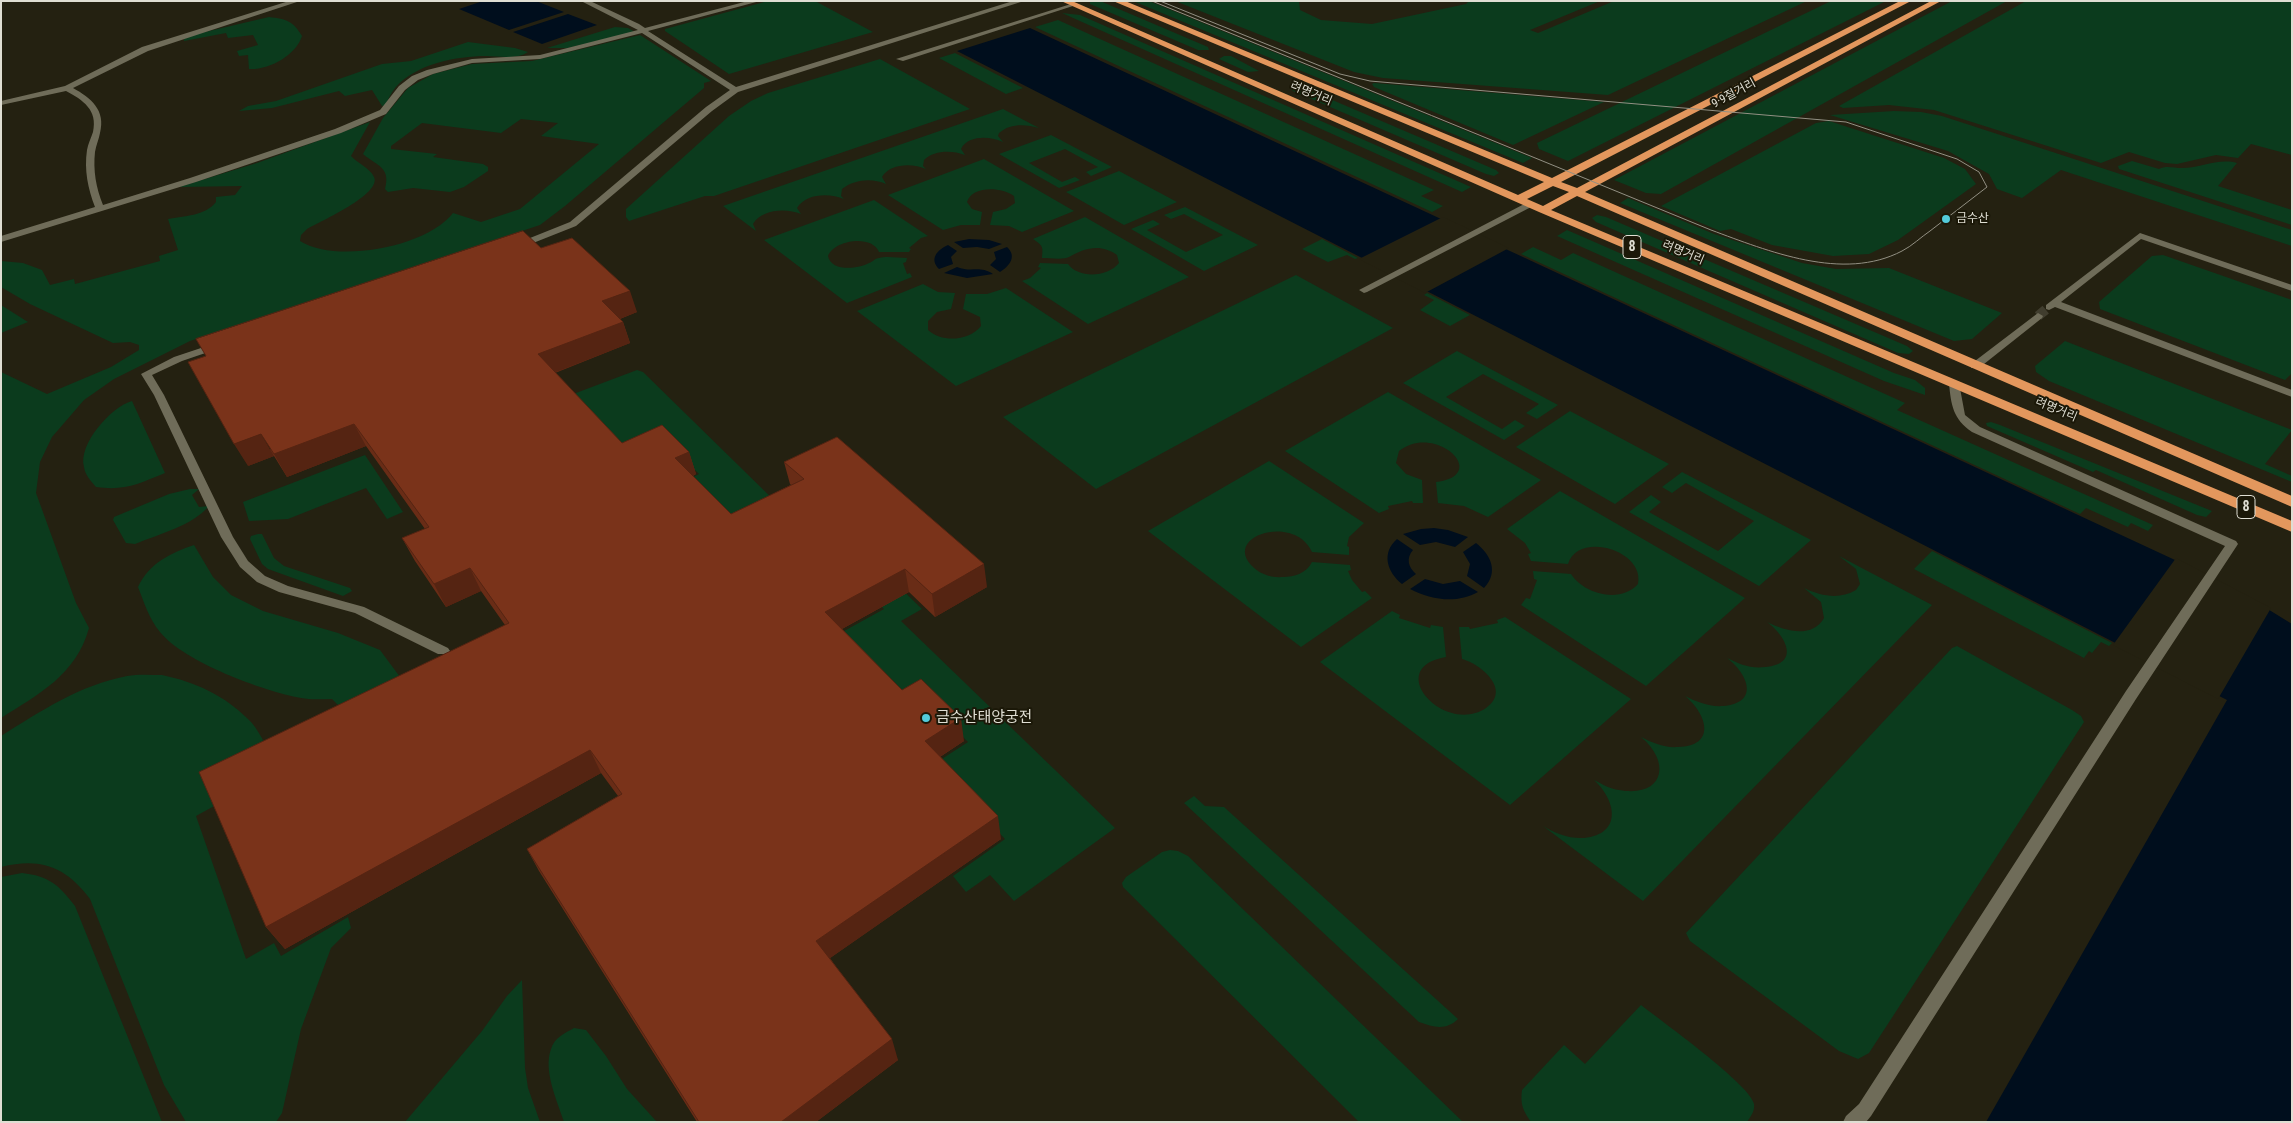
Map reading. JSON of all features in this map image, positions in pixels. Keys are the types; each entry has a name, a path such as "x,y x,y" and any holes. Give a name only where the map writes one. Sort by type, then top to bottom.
{"highway":[{"name":"려명거리","path":"1117,1 1577,192 2292,502"},
{"name":"9·9절거리","path":"1524,202 1553,182 1907,1"},
{"name":"9·9절거리","path":"1543,210 1937,1"},
{"name":"려명거리","path":"1069,3 1524,202 2292,527"}],"street":[{"path":"1,103 67,88 145,49 298,1"},
{"path":"584,1 628,20 651,37 735,90"},
{"path":"735,1 754,2"},
{"path":"983,1 998,8"},
{"path":"505,250 574,224 709,109 735,90 1022,1"},
{"path":"1,239 273,154 368,119 383,112 402,88 415,78 430,72 472,61 540,57 646,32 754,2"},
{"path":"900,59 1069,3"},
{"path":"67,88 90,101 98,115 98,128 91,146 90,170 93,194 100,209"},
{"path":"1364,290 1481,229 1524,202"},
{"path":"2292,288 2140,236 2052,305 2292,394"},
{"path":"1975,366 2038,316"},
{"path":"225,343 178,358 146,374 159,395 227,537 244,564 261,579 293,592 358,610 443,651"},
{"path":"1852,1122 1865,1110 2150,667 2232,544 1986,435 1963,422 1957,410 1954,383"}],"green space":[{"path":"768,1 815,1 873,32 729,74 665,31 665,29"},
{"path":"1090,1 1100,1 1208,47 1209,50 1198,50 1090,4"},
{"path":"1133,1 1149,1 1532,158 1523,163"},
{"path":"1175,1 1299,1 1300,10 1321,20 1372,24 1466,4 1469,1 1600,1 1530,30 1538,33 1614,1 1807,1 1608,95 1383,78 1354,72"},
{"path":"1831,1 1886,1 1568,161 1539,149 1537,143"},
{"path":"1952,1 2007,1 1661,194 1646,193 1614,180"},
{"path":"2026,1 2292,1 2292,155 2251,144 2238,158 2216,155 2177,164 2165,163 2129,152 2101,163 1934,110 1889,105 1843,108 1839,106"},
{"path":"1062,13 1080,15 1471,187 1462,192"},
{"path":"269,17 289,22 296,27 302,36 299,43 288,55 265,67 249,69 248,55 239,56 237,51 258,45 253,35 228,38 226,33 184,41 188,36"},
{"path":"1058,20 1434,190 1421,196 1443,206 1432,212 1035,27"},
{"path":"615,27 628,28 635,32 568,48 547,48"},
{"path":"640,35 711,81 704,83 704,88 540,225 190,341 114,379 84,400 52,437 40,462 36,493 76,603 89,628 75,659 65,671 42,691 1,718 1,372 47,394 111,367 139,350 139,345 130,342 113,343 30,304 1,287 1,261 23,263 42,270 50,285 74,279 75,284 160,261 159,256 178,250 168,219 200,213 216,202 216,197 235,195 242,186 179,187 257,163 370,122 351,156 372,174 374,184 360,199 307,229 301,235 300,241 316,248 335,251 380,248 403,243 423,235 440,225 453,213 481,222 520,209 599,144 541,136 558,123 521,119 501,133 422,123 391,146 391,149 437,154 433,157 483,164 488,167 488,171 464,187 450,192 413,188 388,192 385,189 386,176 384,171 363,154 383,118 408,88 433,74 472,64 532,61"},
{"path":"468,42 515,48 528,52 513,57 475,56 425,67 403,80 394,90 386,105 382,106 372,90 345,96 339,91 272,108 239,111 248,106 276,101 382,64 411,61"},
{"path":"955,53 1023,88 1006,94 939,58"},
{"path":"1224,56 1231,56 1259,71 1248,72 1219,59"},
{"path":"880,59 970,109 714,196 705,196 629,221 626,217 626,209 729,116 751,101 768,93"},
{"path":"1372,84 1604,102 1513,145 1374,87"},
{"path":"1292,86 1302,87 1496,170 1499,173 1494,176 1486,174 1293,91 1291,89"},
{"path":"1003,109 1039,128 1024,125 1008,127 999,133 998,136 1003,142 986,138 974,139 964,144 961,149 965,155 955,152 943,152 928,157 924,160 923,166 926,169 908,165 890,169 882,177 886,184 864,180 852,183 842,189 841,196 844,199 825,195 806,199 797,208 801,214 775,211 762,215 753,224 756,231 723,206"},
{"path":"1894,111 1921,112 1942,116 2292,230 2292,246 2061,170 2022,198 1997,189 1989,174 1948,151 1830,115"},
{"path":"1829,121 1944,158 1965,169 1976,184 1898,240 1869,254 1833,256 1772,245 1731,229 1720,231 1661,206 1816,123"},
{"path":"1051,135 1112,167 1091,176 1086,172 1098,167 1065,149 1029,163 1062,182 1075,177 1080,180 1059,188 999,154"},
{"path":"984,159 1074,211 1022,232 1009,226 990,225 993,212 1006,209 1015,203 1014,196 995,189 981,190 970,196 967,202 972,209 982,212 980,225 961,225 943,230 888,195"},
{"path":"2132,161 2159,169 2167,167 2189,168 2216,162 2237,163 2218,186 2292,210 2292,225 2119,169 2118,166"},
{"path":"1119,171 1177,202 1124,225 1066,192"},
{"path":"1628,198 1714,234 1802,263 1836,269 1889,268 2002,313 1972,339 1954,341 1620,203"},
{"path":"874,200 928,236 921,238 909,248 911,249 909,252 879,252 875,246 861,241 845,243 832,250 828,256 830,261 834,265 846,268 858,267 882,257 907,258 906,262 903,263 907,274 910,273 912,277 847,303 764,240"},
{"path":"1185,207 1258,245 1204,271 1131,229 1153,220 1160,224 1147,230 1186,252 1223,235 1184,214 1171,219 1164,215"},
{"path":"1597,215 1606,217 1907,346 1913,351 1909,354 1898,353 1596,222 1592,218"},
{"path":"1085,217 1189,277 1088,324 1022,281 1030,278 1041,268 1038,267 1040,263 1068,264 1079,272 1094,274 1108,271 1119,263 1117,255 1111,251 1099,248 1087,249 1067,258 1042,258 1042,247 1033,239"},
{"path":"1567,230 1894,373 1915,380 1925,388 1925,395 1884,381 1557,236"},
{"path":"1322,239 1358,258 1355,259 1347,255 1328,262 1302,249"},
{"path":"1533,247 1561,260 1573,253 1905,403 1897,410 2153,525 2148,531 2131,523 2128,527 2086,508 2080,514 1521,254"},
{"path":"2163,255 2292,300 2292,373 2285,380 2100,309 2099,302 2152,256"},
{"path":"1296,275 1393,328 1096,489 1003,417"},
{"path":"923,284 938,292 955,293 951,309 937,312 928,321 928,330 941,337 963,337 970,335 981,326 980,317 963,309 966,294 987,294 1006,288 1073,332 956,386 857,311"},
{"path":"1427,293 1470,315 1450,326 1420,310 1434,300 1424,295"},
{"path":"1,305 28,322 1,333"},
{"path":"2065,341 2292,430 2265,464 2292,476 2292,482 2049,381 2036,372 2035,366"},
{"path":"1457,351 1558,405 1537,419 1526,413 1539,404 1483,374 1446,397 1502,429 1515,420 1525,426 1504,440 1403,383"},
{"path":"637,370 643,372 783,509 739,535 685,481 699,474 671,446 617,470 568,396"},
{"path":"1388,392 1541,480 1488,517 1464,506 1438,503 1436,482 1452,477 1459,470 1458,461 1452,453 1441,446 1428,443 1413,444 1399,451 1396,463 1406,474 1422,480 1423,503 1413,503 1412,501 1388,506 1389,509 1379,513 1285,451"},
{"path":"132,401 165,473 123,487 96,487 88,478 85,470 83,458 86,448 106,418"},
{"path":"1570,411 1669,464 1615,504 1516,447"},
{"path":"1991,422 2212,511 2206,517 2197,515 2096,470 2093,472 1987,426 1986,423"},
{"path":"365,455 403,512 387,519 366,488 288,519 249,521 243,502"},
{"path":"1269,461 1364,523 1349,537 1347,546 1349,547 1349,555 1312,552 1303,540 1292,534 1278,532 1265,533 1254,538 1247,545 1245,554 1251,565 1261,573 1274,577 1291,576 1304,572 1312,562 1350,565 1351,570 1348,571 1352,580 1362,592 1365,591 1372,598 1301,647 1148,531"},
{"path":"1682,472 1811,540 1759,586 1629,512 1651,495 1661,502 1649,512 1718,551 1754,521 1686,483 1672,493 1662,487"},
{"path":"199,489 192,495 199,507 209,506 202,513 194,519 164,533 135,544 126,543 113,520 114,517 169,494"},
{"path":"1560,491 1745,598 1646,686 1521,605 1526,598 1530,599 1537,580 1534,579 1533,571 1571,574 1584,587 1603,594 1622,594 1638,584 1637,572 1631,562 1622,554 1609,549 1584,548 1574,554 1568,564 1531,561 1528,554 1531,553 1525,543 1507,529"},
{"path":"262,534 274,558 284,566 350,588 352,591 343,596 268,569 262,564 250,539 251,536"},
{"path":"194,545 213,577 231,595 263,611 338,633 380,650 403,681 341,708 332,699 301,698 246,682 225,674 187,654 171,643 156,627 138,587 154,565"},
{"path":"1932,551 2112,643 2109,646 2101,642 2092,653 2089,651 2084,658 1914,569"},
{"path":"1839,556 1932,605 1643,901 1543,826 1573,838 1597,835 1605,830 1610,823 1612,815 1611,806 1607,797 1594,780 1612,789 1619,790 1634,791 1645,789 1653,784 1658,777 1657,758 1651,747 1641,737 1668,747 1690,745 1699,741 1703,735 1703,720 1693,703 1685,696 1713,706 1735,704 1742,699 1746,694 1745,679 1727,658 1750,667 1776,665 1783,661 1787,649 1780,635 1767,622 1782,628 1798,631 1813,629 1819,625 1824,618 1821,602 1804,588 1823,595 1837,596 1856,590 1860,584 1856,569"},
{"path":"891,579 922,609 901,621 1115,828 1014,901 990,875 966,892 953,876 1005,839 934,764 968,742 926,700 908,711 835,636 884,609 867,592"},
{"path":"1392,611 1400,615 1399,618 1430,628 1431,625 1443,627 1446,657 1428,663 1419,674 1420,685 1427,697 1438,707 1453,713 1470,714 1486,708 1493,701 1496,693 1495,686 1485,672 1462,659 1459,627 1469,627 1470,629 1498,623 1497,620 1505,617 1631,699 1510,805 1320,662"},
{"path":"1957,646 2072,710 2081,716 2084,722 1869,1053 1858,1059 1839,1051 1690,941 1686,933 1952,648"},
{"path":"162,675 186,681 219,696 229,703 252,723 273,759 216,805 196,816 246,959 274,943 281,956 348,917 351,928 331,948 301,1029 282,1113 276,1122 186,1122 164,1085 90,899 72,879 51,867 28,863 1,867 1,736 77,692 127,676"},
{"path":"1194,796 1205,806 1224,807 1458,1019 1444,1027 1419,1022 1184,803"},
{"path":"1178,851 1188,856 1463,1122 1359,1122 1123,887 1122,883 1126,877 1162,852"},
{"path":"22,873 39,876 53,883 64,892 75,906 162,1122 1,1122 1,877"},
{"path":"522,980 525,1068 528,1088 540,1122 405,1122 482,1031 507,996"},
{"path":"1641,1005 1722,1068 1749,1095 1754,1107 1747,1122 1531,1122 1523,1107 1521,1099 1522,1090 1564,1045 1585,1064"},
{"path":"574,1028 586,1030 606,1056 627,1089 657,1122 564,1122 552,1086 549,1058 552,1045 560,1036"}],"water":[{"path":"483,1 536,1 564,12 509,30 459,9"},
{"path":"568,14 597,25 542,44 513,32"},
{"path":"1030,28 2175,560 2266,608 2292,624 2292,1122 1986,1122 2227,700 957,51"},
{"path":"969,239 989,240 1002,244 989,249 977,247 963,248 954,242"},
{"path":"948,245 957,251 951,257 953,264 939,269 935,262 936,255"},
{"path":"1007,247 1012,254 1011,261 1000,272 990,265 996,259 994,252"},
{"path":"957,267 962,269 979,269 993,274 967,278 944,273"},
{"path":"1434,528 1448,530 1468,537 1455,547 1436,542 1420,545 1403,534"},
{"path":"1397,539 1413,550 1409,556 1409,562 1416,574 1402,584 1393,574 1388,562 1389,550"},
{"path":"1476,543 1486,553 1491,564 1491,576 1484,588 1467,576 1470,564 1463,552"},
{"path":"1425,579 1443,584 1460,581 1478,592 1461,598 1444,599 1427,596 1410,589"}],"pier":[{"path":"1443,217 1509,248 1425,293 1359,259"},
{"path":"2176,558 2271,608 2218,699 2113,645"}],"building":[{"name":"금수산태양궁전","path":"523,231 541,248 572,238 630,291 602,301 623,322 538,354 622,443 662,425 689,452 675,458 731,514 804,479 784,462 837,437 984,564 932,594 905,569 825,612 902,690 921,679 961,718 925,741 998,816 816,941 892,1039 781,1122 699,1122 527,849 622,794 590,750 266,927 199,772 509,623 470,568 434,584 402,538 429,527 354,424 274,454 261,434 234,444 188,362 206,356 196,339"}],"tunnel":[{"path":"2038,316 2049,307"}],"tram line":[{"path":"1152,1 1711,230 1781,254 1806,260 1831,264 1855,264 1879,260 1902,251 1987,187 1979,172 1957,159 1846,122 1370,81 1340,74 1160,1"}],"place":[{"name":"금수산","path":"1946,219"},
{"name":"금수산태양궁전","path":"926,718"}]}
